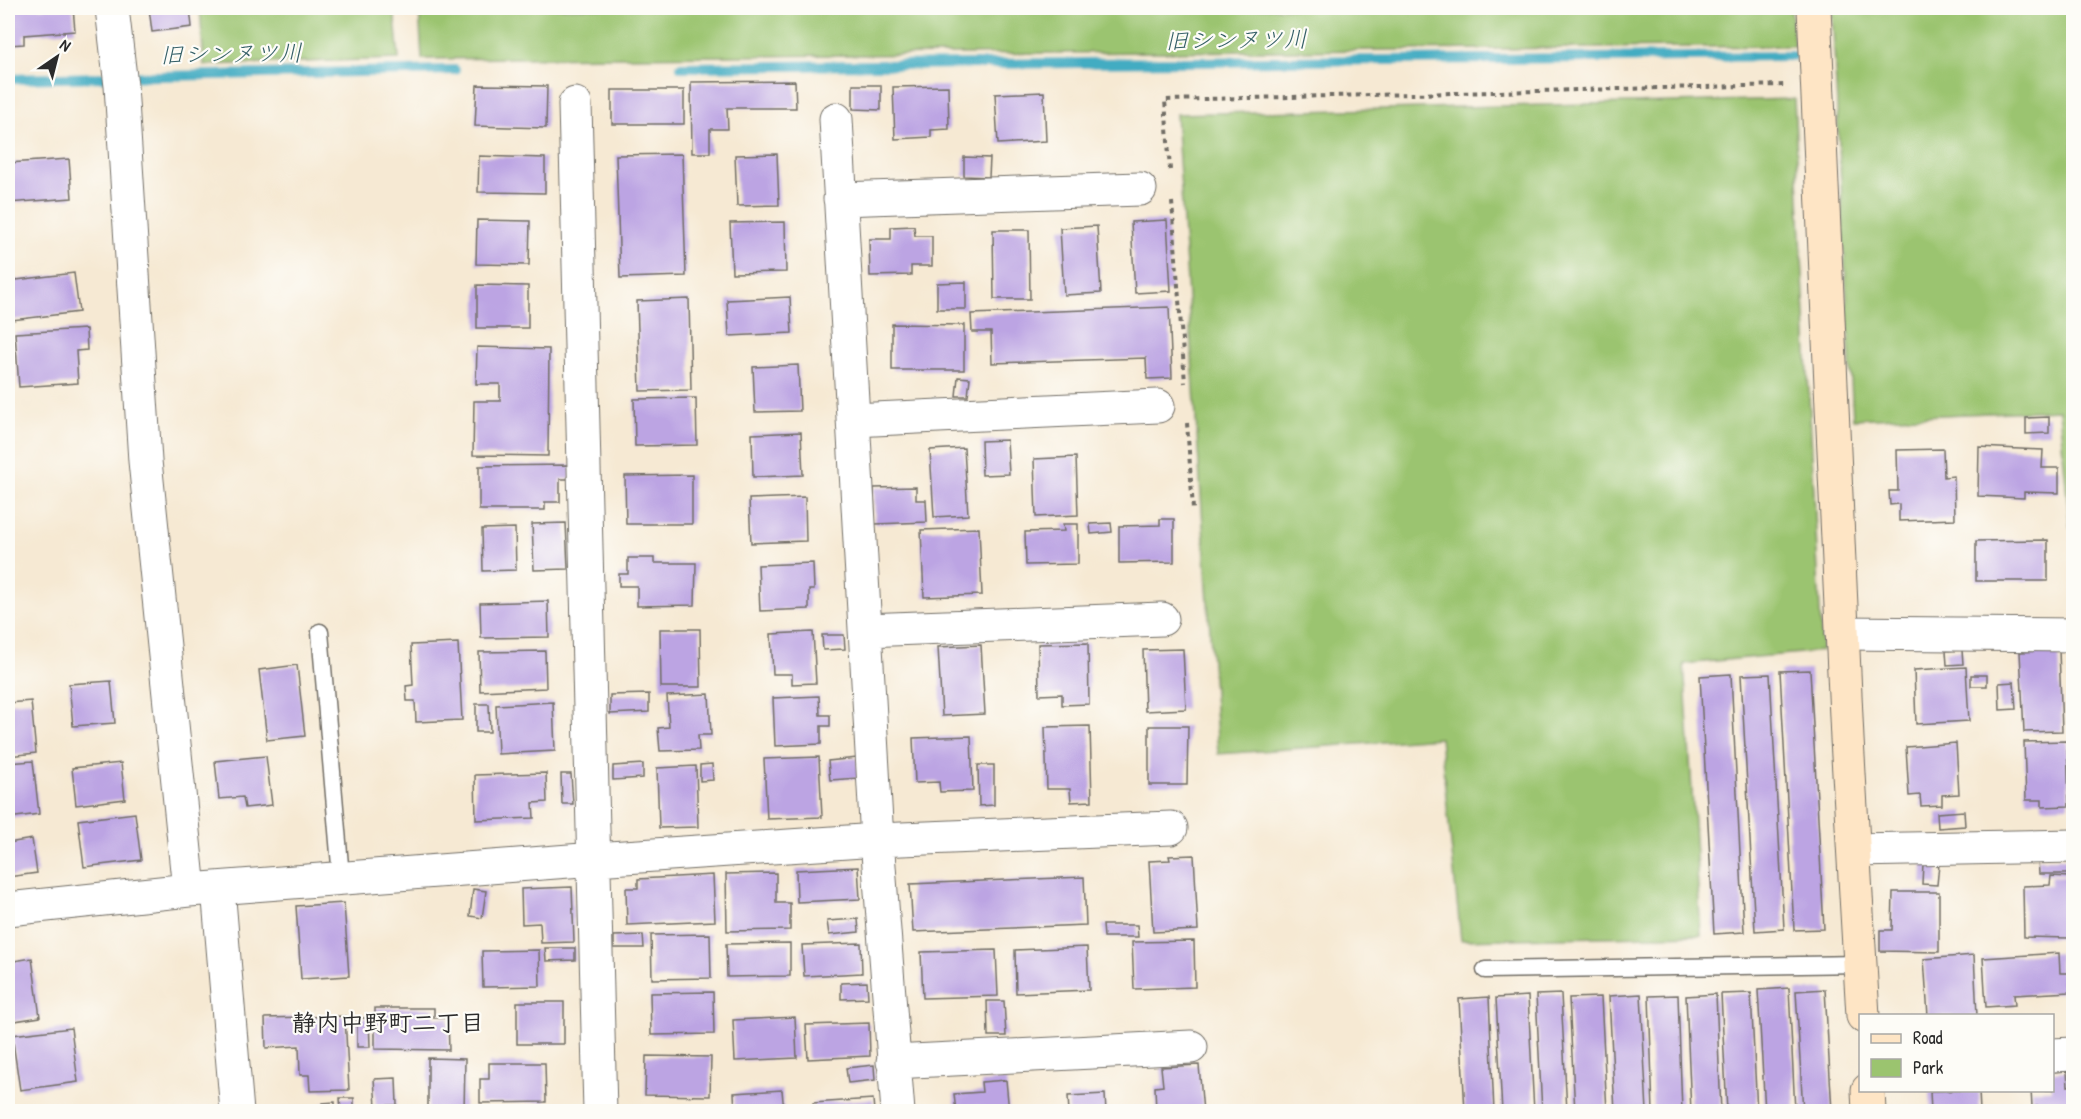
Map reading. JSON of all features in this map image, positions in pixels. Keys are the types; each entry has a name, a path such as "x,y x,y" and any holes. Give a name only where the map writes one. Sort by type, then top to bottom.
{"street":[{"path":"112,8 120,76 146,461 204,889 237,1112"},
{"path":"1814,8 1842,633 1863,1014"},
{"path":"575,104 600,1112"},
{"path":"836,119 876,840 898,1112"},
{"path":"840,199 1161,188"},
{"path":"853,420 1177,405"},
{"path":"865,630 1162,619"},
{"path":"1842,633 2073,635"},
{"path":"8,909 341,877 595,858 876,840 1171,828"},
{"path":"1854,850 2073,846"},
{"path":"893,1062 1191,1047"},
{"path":"2054,1055 2073,1054"},
{"path":"1868,1092 1869,1112"}],"lane":[{"path":"320,632 341,877"},
{"path":"1485,970 1860,964"}],"path":[{"path":"407,8 408,15"},
{"path":"1193,510 1177,405 1161,188 1165,100 1819,84"}],"green space":[{"path":"200,8 394,8 399,59 204,65"},
{"path":"419,8 1791,8 1794,46 422,59"},
{"path":"1832,8 2073,8 2073,528 2070,528 2059,410 1853,419"},
{"path":"1794,99 1822,651 1684,664 1701,935 1461,940 1440,738 1218,754 1176,114"}],"building":[{"path":"8,8 73,8 75,31 24,35 24,44 8,45"},
{"path":"149,8 190,8 192,27 152,32"},
{"path":"795,81 796,108 727,108 728,129 710,129 710,153 692,153 691,82"},
{"path":"477,85 547,86 546,128 475,126"},
{"path":"853,85 881,85 881,110 853,109"},
{"path":"948,86 949,129 931,130 931,137 895,139 893,87"},
{"path":"612,90 684,90 684,124 612,124"},
{"path":"1044,92 1046,141 998,144 995,94"},
{"path":"682,154 686,276 620,278 616,155"},
{"path":"777,154 779,205 737,206 735,155"},
{"path":"479,156 545,158 545,193 478,192"},
{"path":"964,157 990,158 989,177 964,176"},
{"path":"69,159 72,198 8,203 8,163"},
{"path":"477,220 530,221 529,265 476,264"},
{"path":"1167,220 1171,291 1135,293 1131,222"},
{"path":"785,222 786,272 732,273 730,223"},
{"path":"914,226 915,236 932,236 932,266 911,266 911,275 870,276 869,239 891,239 891,227"},
{"path":"1097,226 1101,293 1064,295 1060,228"},
{"path":"993,230 1029,230 1030,299 994,299"},
{"path":"74,273 79,312 12,320 8,281"},
{"path":"966,282 966,309 937,309 937,283"},
{"path":"477,285 528,286 528,328 477,328"},
{"path":"790,297 792,333 729,336 727,300"},
{"path":"689,299 691,390 640,391 637,301"},
{"path":"1169,307 1172,378 1147,379 1146,358 992,363 991,332 972,332 971,314"},
{"path":"892,324 964,325 964,370 892,370"},
{"path":"86,329 87,350 76,351 78,383 19,387 15,333"},
{"path":"477,347 549,349 548,456 473,455 474,401 500,401 500,384 476,384"},
{"path":"798,365 800,411 755,412 753,367"},
{"path":"958,377 970,378 968,396 956,396"},
{"path":"696,398 697,445 635,446 634,399"},
{"path":"2049,417 2049,433 2026,434 2026,418"},
{"path":"801,432 803,475 753,477 752,434"},
{"path":"1007,440 1009,474 982,475 981,441"},
{"path":"1979,447 2043,450 2042,468 2059,468 2059,493 2024,492 2024,498 1978,496"},
{"path":"964,448 968,515 934,517 930,450"},
{"path":"1943,449 1944,477 1954,476 1955,519 1899,521 1899,504 1890,505 1889,491 1898,491 1897,450"},
{"path":"1076,457 1078,515 1036,517 1034,459"},
{"path":"571,465 571,479 560,479 560,502 545,502 545,510 479,510 479,466"},
{"path":"692,475 692,524 626,524 625,476"},
{"path":"916,487 916,500 926,500 927,522 875,524 874,488"},
{"path":"805,497 806,541 751,543 749,499"},
{"path":"1160,519 1174,519 1174,562 1119,563 1119,526 1160,525"},
{"path":"566,523 568,569 534,570 532,524"},
{"path":"1111,523 1112,532 1091,534 1090,524"},
{"path":"1063,524 1078,524 1078,564 1026,565 1025,532 1064,531"},
{"path":"515,528 516,570 483,571 482,529"},
{"path":"979,528 982,595 924,597 921,530"},
{"path":"2048,540 2048,581 1976,581 1976,541"},
{"path":"628,558 654,558 654,563 696,563 695,605 637,606 637,586 619,586 619,574 628,574"},
{"path":"813,563 814,590 809,590 809,609 760,611 758,565"},
{"path":"548,601 549,637 481,638 480,603"},
{"path":"660,629 700,629 701,687 661,687"},
{"path":"813,632 816,683 792,684 792,674 773,674 771,634"},
{"path":"822,635 844,635 845,649 823,650"},
{"path":"458,643 462,720 416,722 415,701 407,701 406,686 413,685 411,645"},
{"path":"1088,643 1089,704 1062,705 1062,694 1039,695 1038,644"},
{"path":"981,645 985,714 942,716 938,647"},
{"path":"1183,649 1186,709 1145,711 1143,650"},
{"path":"1962,650 1963,664 1947,665 1946,651"},
{"path":"2059,650 2062,731 2024,732 2020,652"},
{"path":"545,651 546,688 480,691 479,652"},
{"path":"297,665 305,736 267,740 259,670"},
{"path":"1966,667 1969,721 1916,724 1914,670"},
{"path":"1810,670 1824,929 1794,930 1780,671"},
{"path":"1731,674 1744,932 1714,934 1700,676"},
{"path":"1770,674 1784,929 1755,931 1741,675"},
{"path":"1971,675 1987,675 1987,686 1971,686"},
{"path":"111,681 115,723 73,726 69,684"},
{"path":"2014,682 2016,709 2000,710 1999,683"},
{"path":"649,694 649,712 610,714 610,695"},
{"path":"709,694 711,735 698,735 699,750 660,751 658,728 669,727 667,696"},
{"path":"819,696 820,715 830,715 830,726 821,726 821,744 775,746 773,698"},
{"path":"2069,700 2074,700 2074,726 2070,726"},
{"path":"31,701 36,753 8,756 8,703"},
{"path":"553,702 555,751 498,754 496,705"},
{"path":"476,704 489,704 490,732 476,732"},
{"path":"1090,726 1092,801 1071,802 1070,789 1047,789 1045,727"},
{"path":"1149,726 1188,726 1187,785 1149,785"},
{"path":"971,736 973,791 940,792 939,782 915,783 913,738"},
{"path":"2067,741 2069,806 2042,807 2042,800 2026,800 2024,742"},
{"path":"1956,743 1959,794 1942,795 1942,805 1921,806 1920,795 1909,796 1906,747"},
{"path":"266,756 272,805 245,808 243,797 219,799 215,761"},
{"path":"819,757 822,817 767,819 764,759"},
{"path":"857,758 859,778 830,780 828,761"},
{"path":"33,761 39,814 8,818 8,763"},
{"path":"121,763 125,799 76,805 72,768"},
{"path":"643,764 643,778 613,780 613,766"},
{"path":"712,764 713,780 700,781 700,765"},
{"path":"978,765 994,765 994,805 979,806"},
{"path":"696,766 698,827 659,828 657,768"},
{"path":"546,773 547,802 533,803 534,818 476,820 475,775"},
{"path":"561,774 571,774 573,804 562,804"},
{"path":"1964,811 1965,826 1938,828 1937,813"},
{"path":"135,813 141,860 84,867 78,820"},
{"path":"32,839 37,873 8,877 8,843"},
{"path":"1194,855 1198,930 1153,932 1149,861 1170,860 1169,856"},
{"path":"2038,859 2069,859 2069,874 2039,874"},
{"path":"1923,863 1939,864 1937,885 1922,884"},
{"path":"858,867 860,899 797,902 796,870"},
{"path":"776,873 776,903 790,903 790,930 727,931 726,874"},
{"path":"713,875 715,921 627,925 626,888 638,888 638,879"},
{"path":"2051,876 2070,877 2069,938 2024,937 2023,886 2050,885"},
{"path":"1084,877 1086,925 913,932 910,884"},
{"path":"572,887 574,942 541,943 540,923 522,924 521,889"},
{"path":"473,889 486,891 482,918 470,916"},
{"path":"1893,892 1939,892 1939,952 1880,951 1880,930 1892,930"},
{"path":"344,903 349,976 301,979 296,906"},
{"path":"858,919 859,932 829,935 827,921"},
{"path":"1103,925 1137,925 1138,937 1104,937"},
{"path":"710,934 711,978 652,979 651,935"},
{"path":"643,935 644,948 614,948 614,936"},
{"path":"1194,941 1195,987 1134,989 1132,942"},
{"path":"790,943 790,976 727,977 726,944"},
{"path":"861,943 862,973 804,976 802,945"},
{"path":"1087,947 1089,990 1016,993 1015,950"},
{"path":"545,948 575,948 575,960 546,961"},
{"path":"539,950 540,986 483,987 482,951"},
{"path":"996,950 998,996 923,998 921,952"},
{"path":"2059,953 2060,973 2069,973 2070,992 2014,995 2015,1005 1986,1007 1983,958"},
{"path":"1974,955 1977,1014 1928,1014 1924,959"},
{"path":"32,958 40,1017 8,1022 8,962"},
{"path":"867,982 868,998 841,999 841,983"},
{"path":"1789,988 1795,1112 1765,1112 1758,990"},
{"path":"1825,989 1832,1112 1803,1112 1796,991"},
{"path":"713,992 714,1034 651,1035 650,993"},
{"path":"1751,993 1757,1112 1727,1112 1721,994"},
{"path":"1561,994 1567,1112 1542,1112 1536,995"},
{"path":"1641,994 1647,1112 1615,1112 1609,996"},
{"path":"1716,994 1721,1112 1691,1112 1686,996"},
{"path":"1678,995 1682,1112 1653,1112 1649,996"},
{"path":"1528,996 1534,1112 1502,1112 1496,998"},
{"path":"1489,997 1494,1112 1465,1112 1459,999"},
{"path":"1601,997 1607,1112 1575,1112 1569,998"},
{"path":"987,1001 1004,1001 1006,1036 988,1036"},
{"path":"517,1002 564,1002 564,1044 517,1044"},
{"path":"375,1008 434,1008 434,1018 448,1018 449,1050 375,1049"},
{"path":"345,1016 349,1090 310,1091 309,1075 300,1075 299,1046 266,1048 265,1018"},
{"path":"795,1017 797,1058 735,1061 733,1020"},
{"path":"357,1018 369,1018 370,1047 357,1047"},
{"path":"869,1023 870,1056 808,1059 806,1025"},
{"path":"71,1028 78,1082 20,1090 12,1035"},
{"path":"646,1056 711,1057 710,1096 645,1095"},
{"path":"428,1058 465,1059 464,1112 428,1112"},
{"path":"489,1063 545,1063 546,1102 480,1103 480,1079 489,1079"},
{"path":"874,1065 875,1080 848,1083 846,1068"},
{"path":"1199,1065 1203,1112 1156,1112 1155,1087 1163,1086 1161,1067"},
{"path":"2067,1071 2068,1086 2074,1085 2074,1106 2070,1106 2070,1112 2039,1112 2039,1106 2032,1107 2031,1092 2054,1092 2054,1072"},
{"path":"396,1078 397,1105 376,1106 374,1079"},
{"path":"1006,1080 1009,1112 956,1112 954,1094 982,1092 981,1082"},
{"path":"782,1090 784,1112 735,1112 734,1093"},
{"path":"1930,1092 1979,1092 1980,1112 1931,1112"},
{"path":"1105,1094 1106,1112 1069,1112 1068,1096"},
{"path":"340,1098 354,1098 354,1112 341,1112"},
{"path":"873,1099 874,1112 813,1112 813,1103"},
{"path":"335,1102 335,1112 322,1112 322,1103"}],"waterway":[{"name":"旧シンヌツ川","path":"681,67 1792,56"},
{"name":"旧シンヌツ川","path":"8,79 455,70"}],"district":[{"name":"静内中野町二丁目","path":"388,1023"}]}
